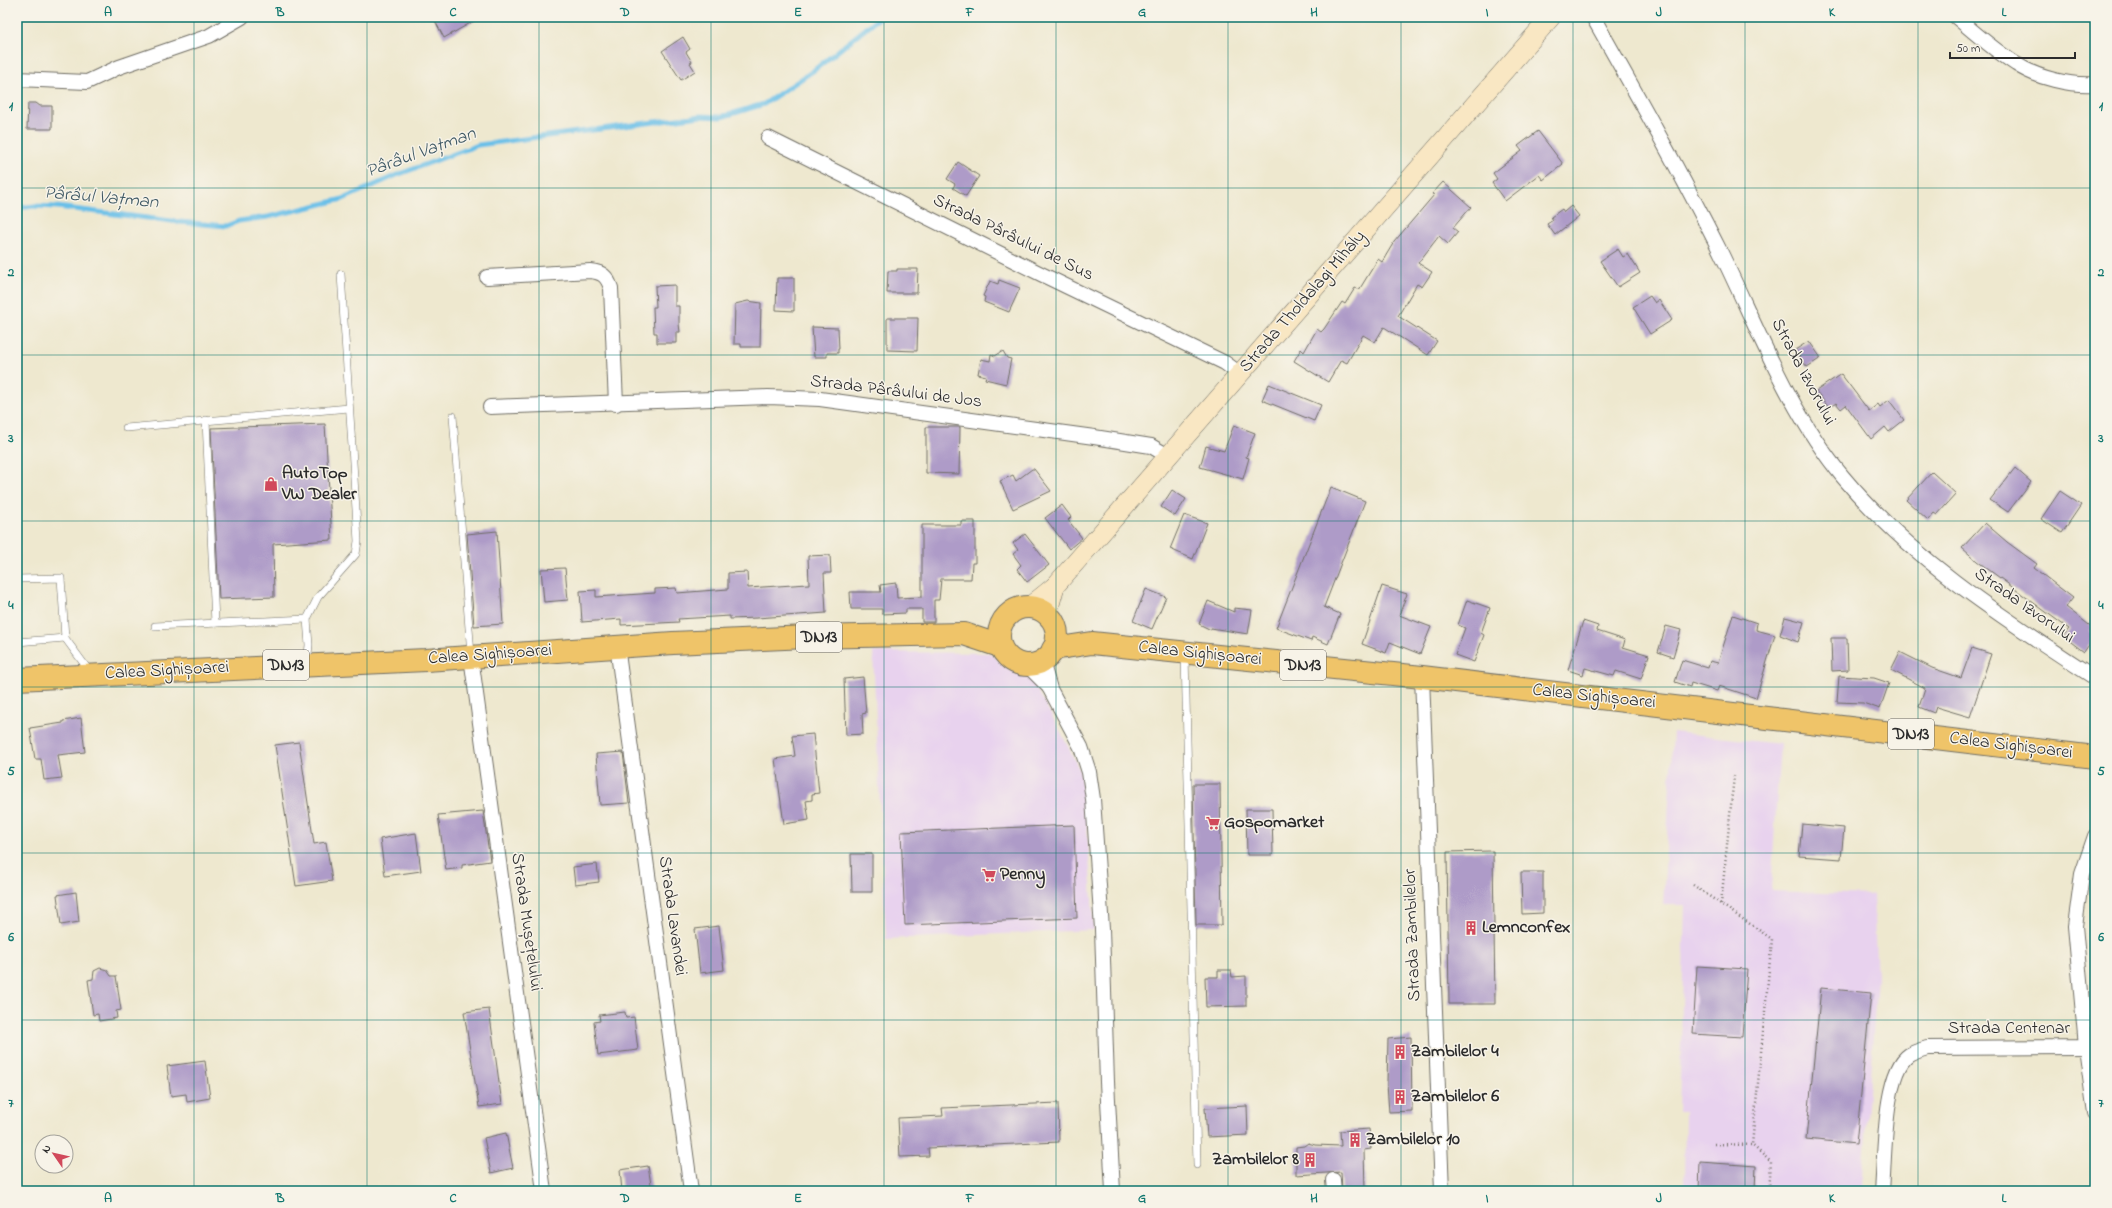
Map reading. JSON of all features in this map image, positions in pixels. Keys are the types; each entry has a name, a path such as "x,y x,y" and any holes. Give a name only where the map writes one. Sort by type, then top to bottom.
{"highway":[{"name":"DN13","path":"1002,623 1013,611 1044,616"},
{"name":"Calea Sighișoarei","path":"1044,616 1092,642 1422,677 2095,756"},
{"path":"1041,659 1057,638 1044,616"},
{"name":"Calea Sighișoarei","path":"17,679 471,657 617,646 808,637 964,634 1002,623"},
{"path":"1000,646 999,634 1002,623"},
{"name":"Calea Sighișoarei","path":"964,634 1000,646"},
{"name":"Calea Sighișoarei","path":"1041,659 1092,642"},
{"name":"DN13","path":"1000,646 1011,660 1041,659"}],"street":[{"path":"17,79 87,82 119,67 208,36 242,17"},
{"name":"Strada Tholdalagi Mihály","path":"1044,616 1055,586 1551,17"},
{"name":"Strada Izvorului","path":"1593,17 1680,174 1799,414 1842,476 1898,536 1997,613 2095,678"},
{"path":"1956,17 2016,65 2043,76 2084,85 2095,84"},
{"name":"Strada Pârâului de Sus","path":"768,138 1041,274 1225,363 1240,374"},
{"path":"487,277 590,271 599,272 608,278 611,288 616,404"},
{"name":"Strada Pârâului de Jos","path":"490,407 616,404 768,397 820,399 1151,446 1168,456"},
{"name":"Strada Lavandei","path":"617,646 690,1191"},
{"name":"Strada Mușețelului","path":"471,657 544,1191"},
{"path":"1041,659 1050,689 1081,747 1089,772 1093,799 1102,930 1107,1082 1113,1191"},
{"name":"Strada Zambilelor","path":"1422,677 1442,1191"},
{"name":"Strada Centenar","path":"1882,1191 1890,1091 1896,1071 1909,1055 1927,1048 2091,1048 2075,926 2082,874 2095,836"},
{"path":"2091,1048 2095,1113"}],"lane":[{"path":"307,664 309,645 307,620 318,597 356,554 358,541 341,274"},
{"path":"126,428 349,408"},
{"path":"453,416 471,657"},
{"path":"206,420 215,624"},
{"path":"17,579 61,578 65,638 92,675"},
{"path":"154,626 307,620"},
{"path":"17,642 65,638"},
{"path":"1185,652 1197,1165"}],"path":[{"path":"1721,904 1734,776"},
{"path":"1694,885 1772,939 1752,1145"},
{"path":"1714,1144 1752,1145 1771,1162 1769,1191"}],"shaded area":[{"path":"873,652 990,653 1007,668 1031,679 1062,734 1080,771 1087,826 1094,930 886,939"},
{"path":"1673,732 1780,744 1771,891 1873,895 1877,978 1862,1191 1684,1191 1685,1112 1679,1112 1685,905 1663,905"}],"building":[{"path":"433,17 481,17 444,38"},
{"path":"683,37 690,49 686,52 695,71 681,80 662,51"},
{"path":"28,103 36,103 40,106 52,106 52,129 27,129"},
{"path":"1538,131 1563,164 1543,180 1539,175 1505,201 1492,183 1497,179 1493,173 1522,151 1518,146"},
{"path":"958,162 979,176 966,196 953,188 955,184 947,179"},
{"path":"1443,182 1471,207 1453,228 1458,232 1448,244 1439,236 1418,263 1432,272 1422,287 1417,284 1398,316 1437,341 1428,355 1384,327 1375,342 1363,335 1347,363 1341,360 1328,382 1294,361 1301,349 1304,352 1317,329 1321,332 1342,302 1345,304 1355,288 1359,290 1378,259 1382,262 1394,242 1434,195 1432,194"},
{"path":"1571,206 1579,216 1555,235 1547,224 1553,220 1551,217 1562,209 1564,212"},
{"path":"1618,249 1623,257 1628,254 1640,273 1618,287 1600,261"},
{"path":"897,269 918,269 917,293 887,293 888,271 897,271"},
{"path":"777,278 794,278 794,311 776,310"},
{"path":"999,280 1020,288 1009,312 984,302 985,297 983,296 990,281 998,284"},
{"path":"675,285 675,306 679,306 680,332 676,332 676,343 657,343 657,333 654,333 653,307 656,307 655,286"},
{"path":"1650,296 1655,303 1659,300 1672,320 1650,334 1633,307"},
{"path":"748,301 761,303 760,347 741,347 741,344 734,344 735,304"},
{"path":"887,318 918,318 917,351 887,350"},
{"path":"812,327 838,328 838,353 827,353 827,357 814,357"},
{"path":"1809,341 1821,358 1807,367 1795,350"},
{"path":"1003,351 1007,358 1011,359 1006,384 985,379 986,376 978,374 981,359 990,361 991,354 995,356"},
{"path":"1841,374 1869,411 1878,404 1880,407 1889,400 1904,420 1889,432 1885,427 1871,439 1846,405 1841,409 1836,403 1829,408 1816,391"},
{"path":"1269,384 1321,405 1314,421 1262,400"},
{"name":"AutoTop VW Dealer","path":"325,424 332,540 273,544 274,597 219,599 211,428"},
{"path":"1234,425 1255,433 1246,457 1249,458 1243,479 1200,467 1206,446 1224,451"},
{"path":"926,427 960,427 959,474 926,473"},
{"path":"2015,468 2031,482 2008,512 1990,500"},
{"path":"1034,469 1051,491 1013,509 1000,481 1013,475 1016,481"},
{"path":"1932,472 1956,494 1937,515 1934,513 1928,520 1906,500"},
{"path":"1331,487 1365,501 1324,607 1340,614 1328,644 1312,637 1311,641 1276,628"},
{"path":"1172,490 1186,499 1175,516 1161,507"},
{"path":"2060,491 2081,505 2062,533 2041,519"},
{"path":"1062,505 1071,517 1068,520 1082,538 1069,549 1045,518"},
{"path":"1184,515 1207,523 1193,559 1170,549"},
{"path":"961,521 975,521 975,563 972,563 971,579 941,579 939,600 934,600 934,622 922,622 922,609 906,609 906,613 882,614 882,609 851,609 850,592 881,592 880,585 896,583 897,598 922,597 922,525 961,525"},
{"path":"1985,523 2007,542 2037,564 2034,568 2073,598 2066,607 2093,628 2090,632 2095,636 2084,652 2063,636 2069,629 1977,561 1962,548"},
{"path":"497,531 503,624 474,626 467,534"},
{"path":"1025,534 1049,565 1027,582 1017,569 1021,565 1013,554 1018,550 1013,543"},
{"path":"830,555 831,573 824,573 826,613 757,618 730,619 730,616 678,619 679,622 621,625 621,619 582,622 580,591 596,590 596,597 655,593 655,589 676,588 677,593 728,589 728,573 747,572 748,588 809,584 808,556"},
{"path":"565,568 568,600 544,602 541,569"},
{"path":"1382,586 1407,594 1399,615 1431,627 1420,654 1390,642 1386,653 1362,644"},
{"path":"1146,589 1166,597 1152,629 1133,621"},
{"path":"1467,600 1490,608 1481,633 1484,635 1474,662 1455,655 1465,628 1458,625"},
{"path":"1208,601 1234,612 1234,608 1252,610 1248,634 1211,628 1211,630 1199,624"},
{"path":"1733,615 1757,623 1756,630 1775,635 1756,698 1719,686 1717,691 1691,683 1690,687 1675,682 1682,660 1708,668 1710,661 1718,663"},
{"path":"1785,617 1804,622 1798,642 1780,635"},
{"path":"1583,621 1598,626 1597,631 1625,640 1623,647 1649,655 1641,679 1616,671 1614,676 1585,668 1583,675 1568,670"},
{"path":"1666,626 1681,630 1673,657 1658,652"},
{"path":"1831,638 1847,638 1848,670 1832,671"},
{"path":"1972,648 1991,654 1970,717 1936,707 1934,713 1919,707 1925,688 1891,670 1900,652 1932,668 1961,678"},
{"path":"1839,676 1874,678 1889,683 1880,709 1863,703 1837,702"},
{"path":"863,677 866,713 862,714 863,734 846,735 844,679"},
{"path":"81,718 85,752 58,755 62,778 44,780 41,759 35,759 30,728 63,723 63,721"},
{"path":"813,734 819,793 812,794 812,800 806,801 809,820 784,824 775,759 795,756 792,736"},
{"path":"299,742 314,844 326,842 332,881 296,886 275,745"},
{"path":"623,752 629,803 600,805 596,754"},
{"path":"1193,784 1220,784 1222,925 1196,925"},
{"path":"1246,809 1272,809 1273,855 1247,855"},
{"path":"483,811 490,861 462,865 462,868 446,870 438,815"},
{"path":"1802,824 1844,828 1841,859 1799,856"},
{"name":"Penny","path":"1074,825 1077,918 905,925 901,832"},
{"path":"416,833 421,871 385,876 380,839"},
{"name":"Lemnconfex","path":"1493,851 1495,1004 1449,1004 1447,852"},
{"path":"851,854 872,854 872,892 852,892"},
{"path":"597,864 599,882 575,885 573,867"},
{"path":"1521,872 1543,872 1543,913 1522,914"},
{"path":"76,892 79,922 61,925 57,895"},
{"path":"719,926 724,970 700,973 695,929"},
{"path":"1697,966 1747,969 1742,1037 1693,1034"},
{"path":"100,968 107,970 111,976 116,976 121,1010 116,1011 117,1018 99,1021 98,1014 93,1015 88,980 93,979 94,971"},
{"path":"1218,970 1231,970 1232,977 1246,976 1246,1006 1206,1007 1205,977 1218,977"},
{"path":"1821,988 1871,993 1856,1144 1806,1139"},
{"path":"489,1009 502,1104 479,1107 464,1012"},
{"path":"625,1012 626,1018 634,1017 638,1050 598,1055 594,1022 600,1021 599,1015"},
{"path":"1411,1037 1412,1111 1389,1112 1387,1084 1388,1039"},
{"path":"205,1061 210,1098 187,1102 186,1094 171,1096 167,1066"},
{"path":"1058,1103 1059,1142 928,1148 929,1156 900,1157 898,1118 943,1116 942,1108"},
{"path":"1247,1106 1248,1135 1207,1137 1205,1108"},
{"path":"1369,1129 1371,1149 1364,1150 1365,1191 1342,1191 1341,1172 1296,1175 1296,1147 1304,1146 1308,1143 1315,1145 1341,1146 1340,1131"},
{"path":"506,1133 513,1168 491,1173 484,1138"},
{"path":"1700,1162 1756,1166 1755,1191 1699,1191"},
{"path":"648,1166 652,1191 622,1191 620,1170"}],"waterway":[{"name":"Pârâul Vațman","path":"17,208 35,206 57,207 226,226 239,221 268,217 343,199 397,175 478,145 701,116 721,117 764,104 813,71 880,17"}],"place":[{"name":"AutoTop VW Dealer","path":"271,484"},
{"name":"Gospomarket","path":"1213,823"},
{"name":"Penny","path":"989,875"},
{"name":"Lemnconfex","path":"1471,928"},
{"name":"Zambilelor 4","path":"1400,1052"},
{"name":"Zambilelor 6","path":"1400,1097"},
{"name":"Zambilelor 10","path":"1355,1140"},
{"name":"Zambilelor 8","path":"1310,1160"}]}
